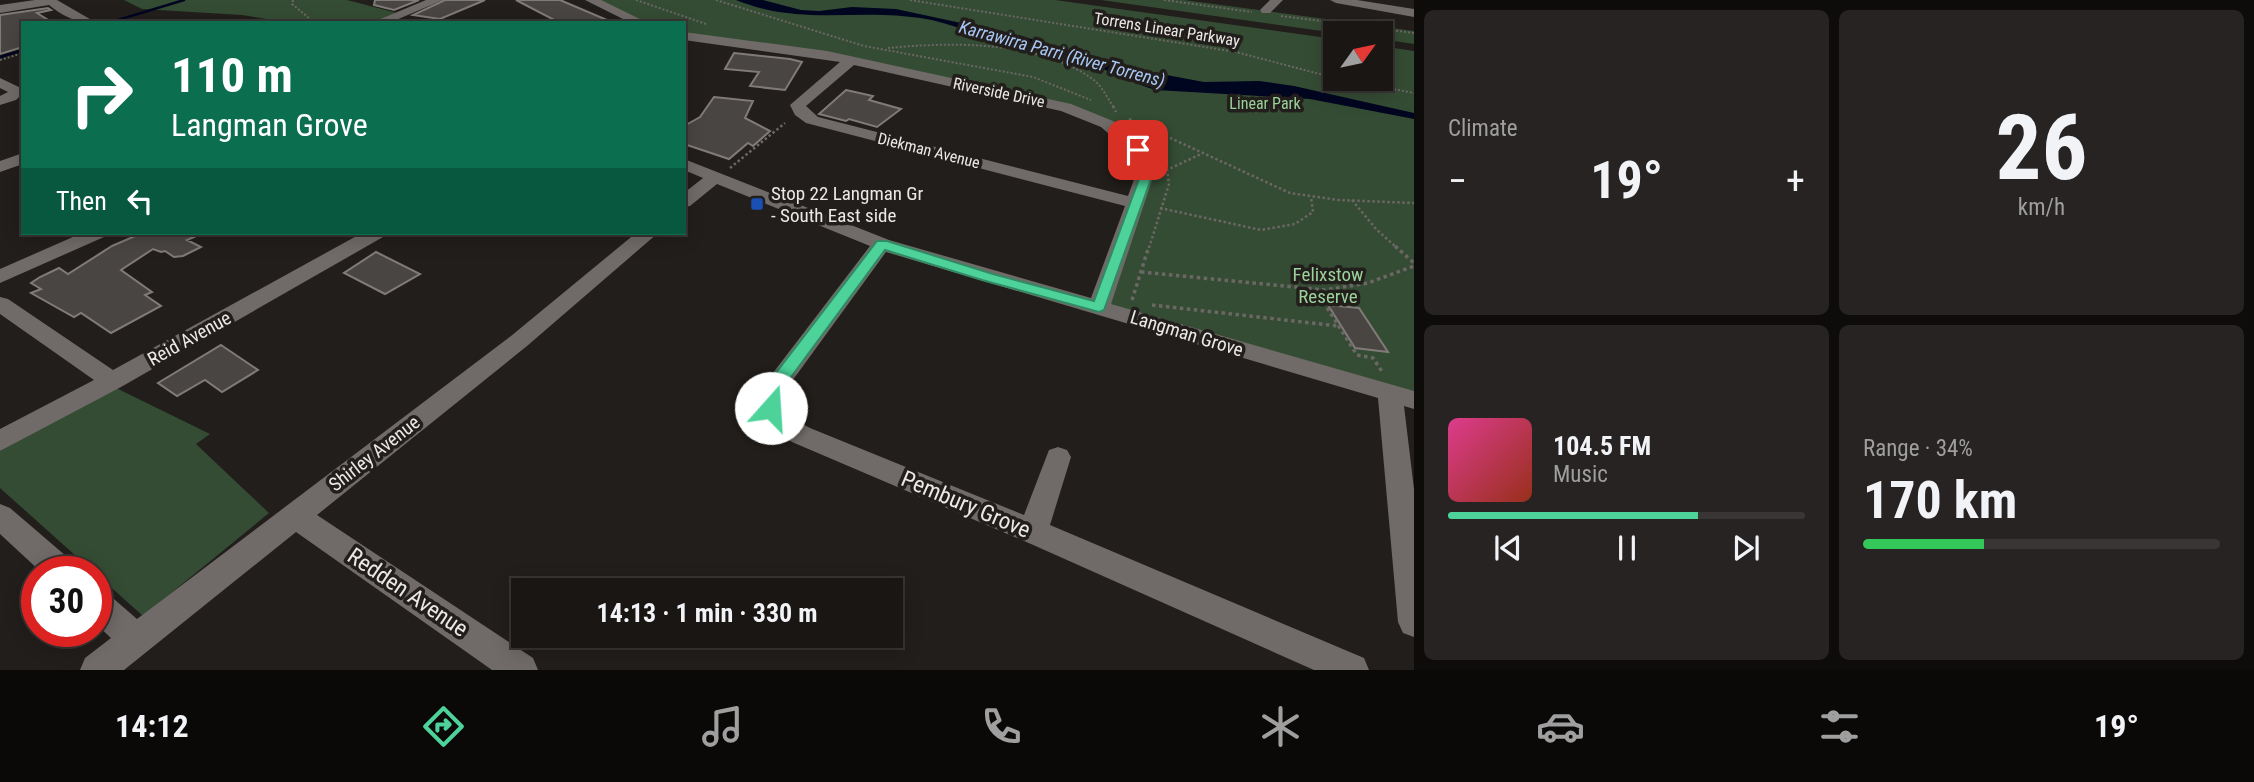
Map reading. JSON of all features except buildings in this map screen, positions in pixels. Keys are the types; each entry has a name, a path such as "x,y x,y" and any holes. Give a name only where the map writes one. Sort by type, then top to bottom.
{"street":[{"path":"382,21 437,0"},
{"path":"592,0 638,21"},
{"path":"1272,13 1277,0"},
{"path":"1336,0 1414,13"},
{"path":"0,9 51,1 62,10 87,21"},
{"name":"Riverside Drive","path":"686,36 851,60 1044,101 1107,124 1124,136 1144,160 1146,171 1099,307"},
{"name":"Diekman Avenue","path":"851,60 798,105 800,112 812,120 1135,203"},
{"path":"0,82 17,92 0,101"},
{"path":"0,167 21,159"},
{"name":"Langman Grove","path":"686,165 720,174 882,244 988,277 1099,307 1136,310 1396,391"},
{"path":"686,200 720,174"},
{"path":"0,277 93,235"},
{"name":"Reid Avenue","path":"0,441 372,235"},
{"name":"Shirley Avenue","path":"97,670 519,341 646,235"},
{"name":"Pembury Grove","path":"882,244 775,386 771,396 771,408 788,429 1352,670"},
{"path":"0,304 112,381"},
{"path":"1396,391 1414,622"},
{"path":"1032,532 1058,457"},
{"name":"Redden Avenue","path":"294,515 521,670"},
{"path":"0,516 44,556"},
{"path":"112,618 135,639"}],"path":[{"path":"293,0 292,4 313,21"},
{"path":"716,0 864,46"},
{"name":"Torrens Linear Parkway","path":"910,0 1236,52 1323,74"},
{"path":"1164,0 1253,12"},
{"path":"1272,13 1414,33"},
{"path":"887,50 895,47 976,46 1025,54 1076,70 1097,83 1117,114"},
{"path":"0,60 21,54"},
{"name":"Torrens Linear Parkway","path":"1393,89 1414,93"},
{"path":"720,174 785,123"},
{"path":"1201,154 1167,170 1169,184 1141,272 1136,310 1338,326"},
{"path":"1160,208 1261,230 1295,224 1313,212 1311,197"},
{"path":"1141,272 1334,289 1368,283 1414,264 1376,229 1352,200"},
{"path":"1316,289 1357,355 1373,358 1396,391"}],"green space":[{"path":"124,0 347,0 397,13 377,21 279,21 242,15 142,9"},
{"path":"594,0 1055,0 1323,37 1323,91 1393,91 1393,48 1414,51 1414,400 1099,307 1135,203 1138,150 1100,119 839,56 686,35 686,21 641,21"},
{"path":"1101,0 1184,0 1340,21 1323,21 1323,31"},
{"path":"1393,28 1414,31 1414,44 1393,41"},
{"path":"114,387 210,434 196,444 269,513 143,616 112,588 112,556 76,556 0,488 0,451"}],"water":[{"name":"Karrawirra Parri (River Torrens)","path":"736,0 763,0 801,10 852,7 896,9 1022,36 1113,65 1204,82 1259,81 1294,86 1414,113 1414,119 1310,99 1156,90 1073,57 933,20 901,16 784,13"}],"waterway":[{"path":"115,21 184,0"},
{"path":"0,57 21,51"}],"place":[{"name":"Stop 22 Langman Gr - South East side","path":"757,204"}],"route":[{"path":"771,408 771,396 775,386 882,244 988,277 1099,307 1145,179 1144,160 1138,150"}],"park label":[{"name":"Linear Park","path":"1265,103"},
{"name":"Felixstow Reserve","path":"1328,285"}]}
